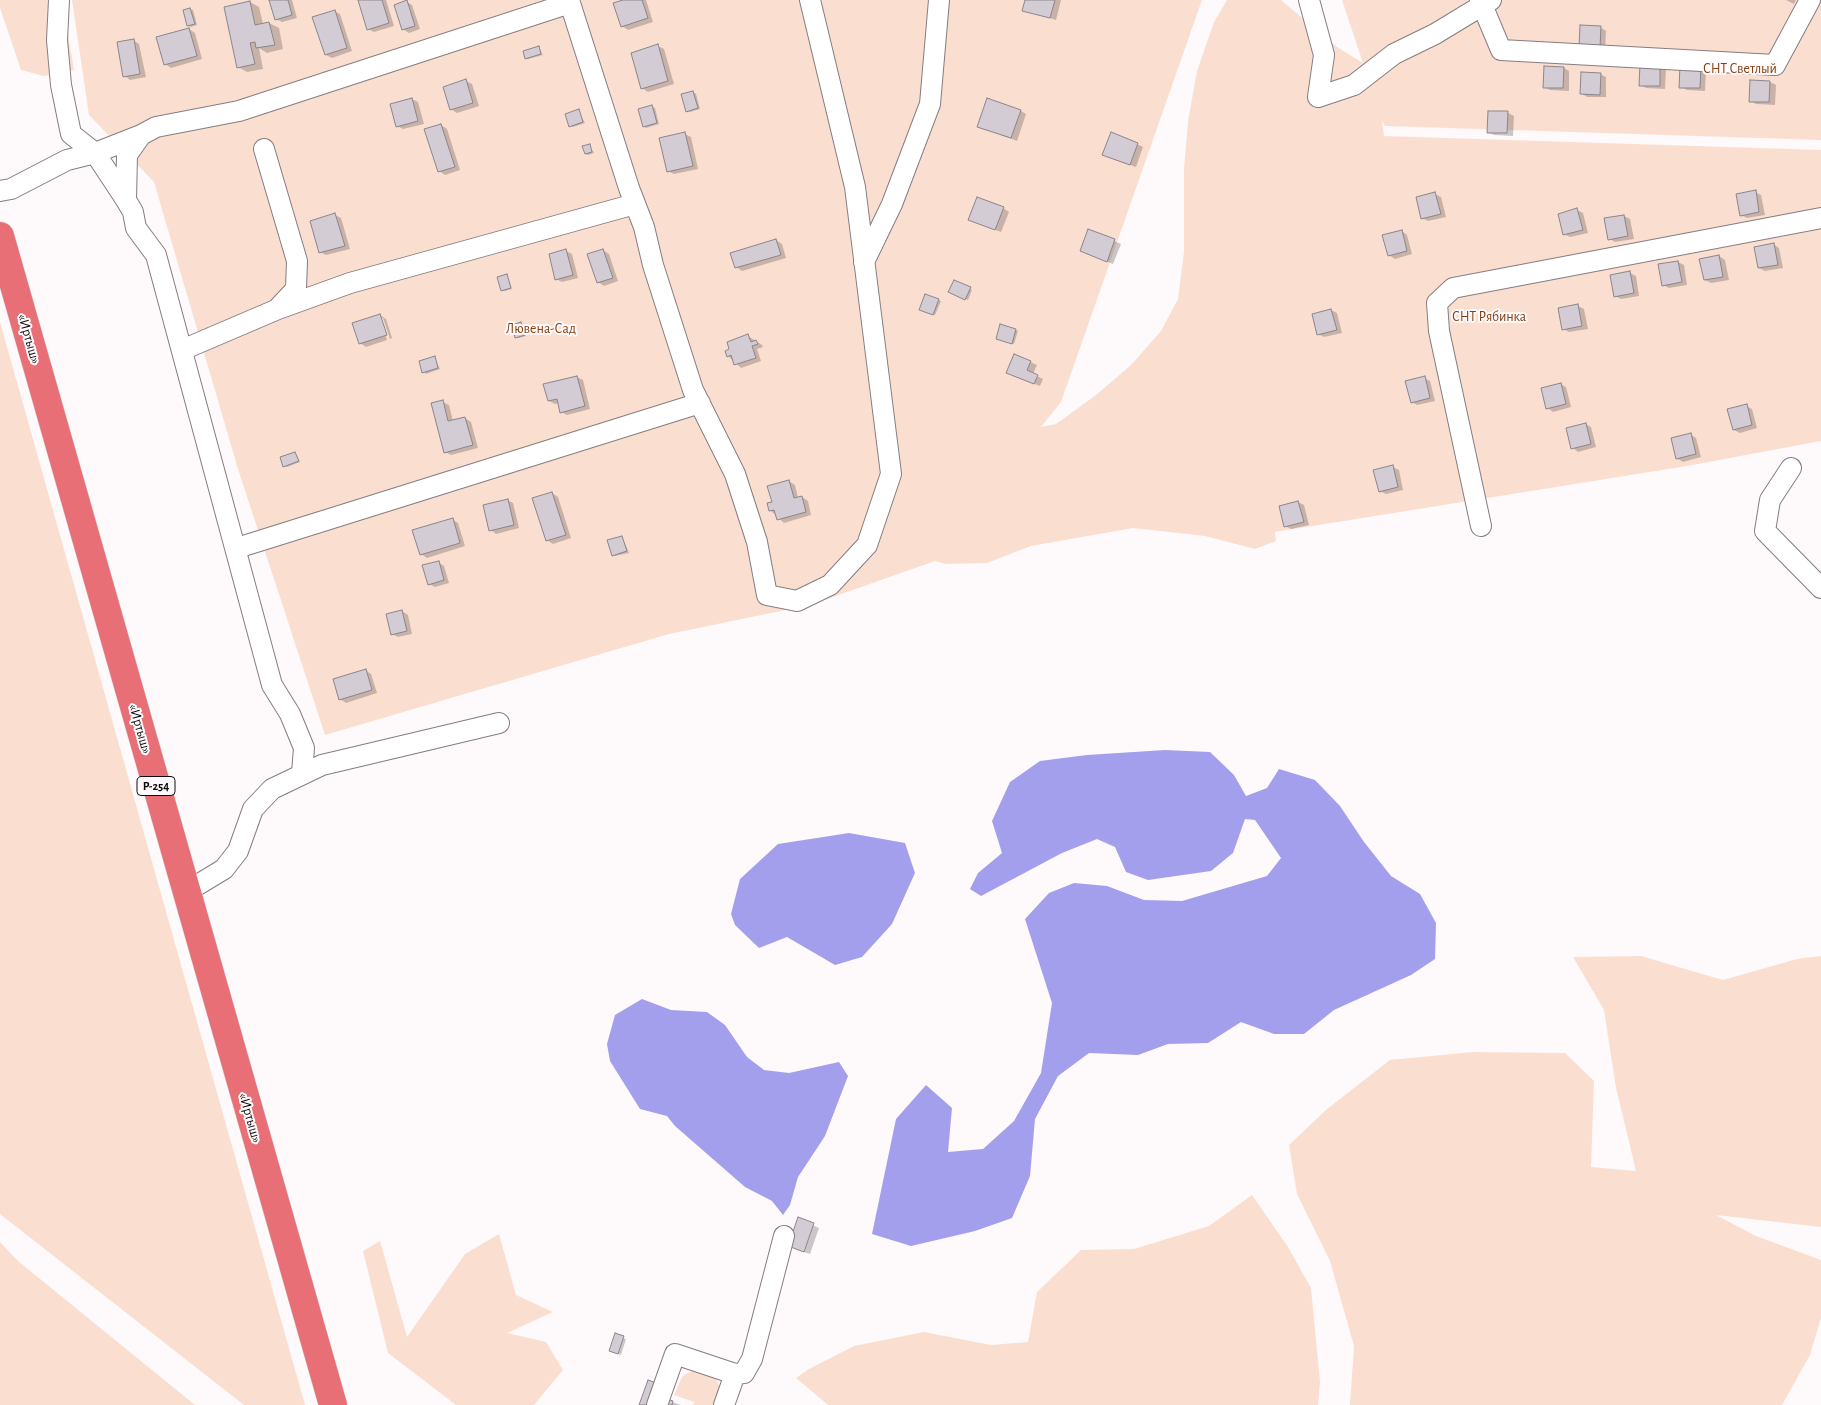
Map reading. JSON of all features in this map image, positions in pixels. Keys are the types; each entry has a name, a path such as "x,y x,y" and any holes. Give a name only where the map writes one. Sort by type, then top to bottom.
{"highway":[{"name":"«Иртыш»","path":"0,236 332,1405"}],"street":[{"path":"59,0 57,40 61,85 71,134 95,153 133,212 136,228 156,255 237,548 272,685 290,714 304,748 302,773"},
{"path":"0,191 10,189 67,160 95,153 142,135 156,127 239,111 569,2 644,227 653,265 690,381 735,474 757,542 767,595 797,602 830,585 867,545 892,474 855,187 810,0"},
{"path":"864,262 892,204 930,104 939,0"},
{"path":"1308,0 1324,55 1318,97 1354,84 1394,54 1435,34 1485,2 1501,50 1775,64 1810,0"},
{"path":"126,200 127,155 142,135"},
{"path":"264,149 296,261 296,289 278,308"},
{"path":"182,350 278,308 350,283 635,204"},
{"path":"1482,526 1439,331 1437,303 1452,288 1821,218"},
{"path":"237,548 700,403"},
{"path":"1791,468 1770,500 1765,531 1821,588"},
{"path":"186,892 224,869 238,851 253,809 272,788 322,765 499,723"},
{"path":"657,1405 676,1354 735,1374 744,1373 752,1360 784,1236"},
{"path":"724,1405 735,1374"}],"green space":[{"path":"0,0 62,0 74,70 44,76 21,70 0,8"},
{"name":"Лювена-Сад","path":"72,0 1202,0 1061,402 1041,427 1056,424 1096,395 1131,365 1161,331 1178,299 1184,252 1184,169 1188,121 1197,71 1214,22 1227,0 1281,0 1337,47 1363,63 1342,0 1821,0 1821,140 1385,126 1382,120 1384,136 1821,150 1821,441 1687,466 1275,532 1276,541 1255,549 1205,536 1133,528 1031,546 987,563 946,564 935,561 810,605 669,634 325,735 238,469 154,182 89,115"},
{"path":"0,322 305,1405 244,1405 0,1214"},
{"path":"1641,956 1723,980 1797,959 1821,956 1821,1227 1716,1215 1756,1236 1821,1260 1821,1318 1810,1355 1782,1405 1350,1405 1354,1346 1330,1261 1297,1194 1289,1145 1327,1109 1390,1060 1473,1052 1565,1053 1594,1081 1591,1167 1636,1171 1616,1088 1604,1010 1573,957"},
{"path":"1252,1195 1288,1247 1311,1288 1320,1382 1318,1405 828,1405 796,1378 809,1369 854,1346 924,1332 991,1345 1028,1342 1037,1292 1081,1250 1134,1249 1209,1226"},
{"path":"499,1234 516,1295 553,1312 507,1333 546,1342 563,1370 534,1405 456,1405 388,1353 363,1251 380,1241 407,1337 465,1254"},
{"path":"0,1242 18,1261 195,1405 0,1405"},
{"path":"697,1370 713,1375 718,1382 720,1391 717,1405 693,1405 694,1402 674,1395 682,1377 689,1372"}],"shaded area":[{"path":"1165,750 1210,752 1234,775 1246,796 1267,788 1279,769 1315,780 1340,806 1364,842 1391,876 1420,894 1436,923 1435,959 1411,975 1334,1010 1304,1034 1274,1034 1241,1022 1208,1043 1168,1044 1138,1055 1089,1053 1058,1076 1035,1119 1030,1176 1012,1218 975,1231 911,1246 872,1234 896,1119 926,1085 952,1108 948,1152 983,1149 1014,1121 1041,1073 1052,1003 1025,919 1049,893 1074,883 1107,886 1144,900 1182,901 1267,876 1281,858 1255,820 1245,819 1233,853 1211,871 1148,880 1126,872 1115,847 1097,839 1062,853 981,896 970,889 978,873 1002,853 992,821 1010,782 1040,761 1087,755"},
{"path":"849,833 905,843 915,873 892,924 862,957 835,965 787,937 759,948 735,925 731,914 740,879 778,844"},
{"path":"642,999 671,1010 707,1012 725,1025 747,1057 764,1070 789,1073 839,1062 848,1076 825,1136 798,1177 790,1205 783,1215 772,1201 745,1187 675,1126 667,1116 640,1109 610,1061 607,1044 615,1015"}],"building":[{"path":"269,0 288,0 292,15 275,20"},
{"path":"358,0 382,0 389,23 367,30"},
{"path":"407,0 415,26 402,30 394,5"},
{"path":"623,0 642,0 648,18 621,27 613,3"},
{"path":"1025,0 1055,0 1050,18 1022,11"},
{"path":"250,1 255,25 269,22 275,45 256,48 255,42 250,43 255,64 237,68 224,7"},
{"path":"190,8 195,24 187,26 183,10"},
{"path":"335,10 347,48 325,55 312,17"},
{"path":"1580,25 1601,26 1600,48 1579,47"},
{"path":"189,28 197,56 164,65 156,37"},
{"path":"134,39 140,74 123,77 117,42"},
{"path":"658,44 668,81 641,89 631,53"},
{"path":"539,46 541,54 525,59 523,51"},
{"path":"1640,64 1660,65 1660,86 1639,86"},
{"path":"1544,66 1564,67 1563,88 1543,88"},
{"path":"1680,66 1701,66 1700,88 1679,88"},
{"path":"1581,72 1601,73 1600,95 1580,94"},
{"path":"466,79 473,103 450,110 443,87"},
{"path":"1750,80 1770,81 1769,102 1749,102"},
{"path":"693,91 698,108 686,112 681,94"},
{"path":"412,98 418,121 396,127 390,104"},
{"path":"987,98 1021,110 1011,138 977,127"},
{"path":"652,105 657,123 643,127 638,109"},
{"path":"579,109 583,122 569,127 565,114"},
{"path":"1488,111 1508,111 1507,133 1487,133"},
{"path":"441,124 455,167 438,172 424,129"},
{"path":"685,132 693,166 667,172 659,138"},
{"path":"1111,132 1138,143 1130,165 1102,155"},
{"path":"590,144 592,152 585,154 582,146"},
{"path":"1756,190 1759,212 1740,216 1736,194"},
{"path":"1435,192 1441,214 1421,219 1416,197"},
{"path":"977,197 1004,207 995,230 968,220"},
{"path":"1577,208 1583,230 1563,235 1558,214"},
{"path":"335,213 345,246 319,253 310,221"},
{"path":"1624,215 1628,236 1608,240 1604,218"},
{"path":"1088,229 1115,239 1107,262 1080,251"},
{"path":"1402,230 1407,251 1388,256 1382,235"},
{"path":"776,239 781,255 735,268 730,253"},
{"path":"1774,243 1778,265 1758,268 1754,247"},
{"path":"566,249 573,275 555,280 549,254"},
{"path":"603,249 613,278 597,283 587,254"},
{"path":"1719,255 1723,277 1704,280 1699,259"},
{"path":"1678,261 1682,282 1662,286 1658,264"},
{"path":"1630,271 1634,293 1614,297 1610,275"},
{"path":"507,274 511,288 501,291 497,277"},
{"path":"954,280 971,287 965,300 948,292"},
{"path":"925,294 939,299 933,315 919,310"},
{"path":"1578,304 1582,326 1562,330 1558,308"},
{"path":"1331,309 1337,330 1317,335 1312,314"},
{"path":"380,314 387,335 359,344 352,323"},
{"path":"521,322 525,335 515,338 512,325"},
{"path":"1000,324 1016,329 1012,344 996,339"},
{"path":"748,334 751,342 756,340 758,344 752,346 756,358 734,365 731,355 727,357 725,351 729,349 727,342"},
{"path":"1014,354 1031,361 1027,370 1038,375 1034,384 1006,373"},
{"path":"435,356 438,368 422,373 419,361"},
{"path":"577,376 585,406 560,413 557,399 548,401 543,384"},
{"path":"1425,376 1430,398 1411,403 1405,381"},
{"path":"1561,383 1566,404 1546,409 1541,388"},
{"path":"443,400 448,421 465,417 473,445 444,453 431,403"},
{"path":"1747,404 1752,425 1733,430 1727,409"},
{"path":"1586,423 1591,444 1571,449 1566,428"},
{"path":"1691,433 1696,454 1676,459 1671,438"},
{"path":"295,452 299,461 283,467 280,457"},
{"path":"1393,465 1398,487 1379,492 1373,470"},
{"path":"789,480 794,498 802,496 806,512 777,520 774,510 769,511 767,503 772,502 767,486"},
{"path":"552,492 566,535 546,541 532,498"},
{"path":"508,499 514,525 489,531 483,505"},
{"path":"1298,501 1304,522 1284,527 1279,506"},
{"path":"453,518 460,543 420,555 412,530"},
{"path":"622,536 627,551 612,556 607,540"},
{"path":"439,561 444,580 428,585 422,565"},
{"path":"402,610 407,631 391,635 386,614"},
{"path":"366,669 372,690 339,700 333,679"},
{"path":"798,1217 814,1223 804,1252 788,1246"},
{"path":"615,1333 624,1336 618,1354 609,1351"},
{"path":"648,1380 668,1387 664,1398 673,1401 672,1405 639,1405"}],"park label":[{"name":"СНТ Светлый","path":"1740,69"},
{"name":"СНТ Рябинка","path":"1489,317"}]}
